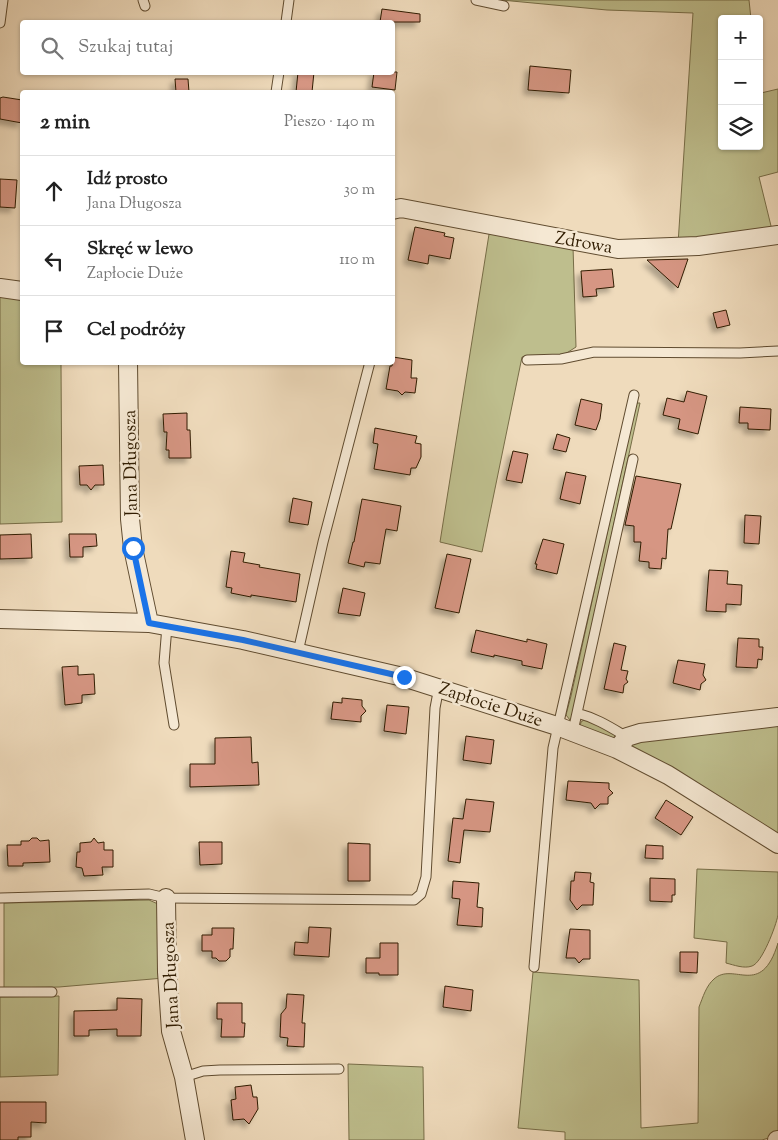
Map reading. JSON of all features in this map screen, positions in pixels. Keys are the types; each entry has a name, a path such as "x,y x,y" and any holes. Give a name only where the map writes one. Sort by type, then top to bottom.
{"street":[{"name":"Zdrowa","path":"395,209 401,208 618,249 698,246 778,235"},
{"path":"0,288 20,291"},
{"name":"Jana Długosza","path":"128,365 130,519 133,548 149,623"},
{"name":"Zapłocie Duże","path":"0,618 149,623 298,652 439,687 565,728 622,743 668,775 778,844"},
{"path":"622,743 640,733 778,717"},
{"name":"Jana Długosza","path":"166,898 171,1031 184,1077 195,1140"}],"lane":[{"path":"0,23 3,0"},
{"path":"286,20 289,0"},
{"path":"476,0 504,6"},
{"path":"276,90 279,75"},
{"path":"527,360 561,359 594,352 731,353 778,351"},
{"path":"298,652 323,542 369,365"},
{"path":"534,967 550,772 565,728 634,395"},
{"path":"565,728 577,713 633,459"},
{"path":"167,626 164,663 174,725"},
{"path":"0,898 149,894 166,898 414,900 421,894 426,877 435,708 439,687"},
{"path":"577,713 604,723 622,743"},
{"path":"0,992 52,992"},
{"path":"184,1077 220,1070 339,1070"}],"green space":[{"path":"501,0 749,0 751,15 718,15 718,150 763,150 763,93 778,89 778,172 759,177 772,230 678,244 693,13 607,10"},
{"path":"490,228 573,246 576,347 562,356 522,357 482,552 440,542"},
{"path":"0,292 20,294 20,365 61,365 62,522 0,524"},
{"path":"636,403 640,403 572,718 570,720 566,715"},
{"path":"584,720 600,724 619,736 607,739 580,727 581,722"},
{"path":"778,723 778,838 627,748 633,742"},
{"path":"697,869 778,872 777,920 764,951 752,966 742,967 726,963 727,942 694,938"},
{"path":"149,900 158,904 164,978 59,987 4,988 4,903"},
{"path":"778,943 778,1135 762,1140 565,1140 565,1132 518,1128 533,972 639,980 641,1128 698,1123 699,1007 705,992 714,979 722,975 756,974 764,970 771,960"},
{"path":"59,996 58,1075 0,1077 0,997"},
{"path":"348,1064 423,1067 424,1140 349,1140"}],"building":[{"path":"382,9 420,14 420,22 380,20"},
{"path":"530,66 571,70 569,93 528,90"},
{"path":"395,72 397,72 395,90 372,87 374,75 395,75"},
{"path":"298,75 314,75 312,90 296,90"},
{"path":"175,79 188,79 189,90 176,90"},
{"path":"0,98 20,100 20,123 0,119"},
{"path":"0,179 17,180 15,208 0,207"},
{"path":"415,227 445,233 444,236 454,238 450,259 429,255 428,264 408,260"},
{"path":"688,259 678,288 647,260"},
{"path":"612,269 614,287 596,289 597,296 583,297 581,271"},
{"path":"726,310 730,325 717,328 713,313"},
{"path":"395,357 412,360 411,378 417,378 415,393 405,392 402,395 398,391 386,389 390,366 395,365"},
{"path":"687,391 707,396 698,434 678,429 680,419 663,415 667,398 684,402"},
{"path":"581,399 602,404 596,430 575,425"},
{"path":"740,407 771,409 770,430 748,429 748,423 739,423"},
{"path":"187,413 187,430 190,430 191,458 169,458 169,450 166,450 167,432 164,432 163,414"},
{"path":"375,428 417,436 415,443 421,444 421,457 416,468 411,468 410,475 374,469 378,444 373,443"},
{"path":"557,434 570,438 566,452 553,449"},
{"path":"513,451 528,454 522,483 506,480"},
{"path":"103,465 104,485 95,485 91,490 87,485 80,485 79,466"},
{"path":"566,472 586,476 580,504 560,499"},
{"path":"636,476 681,484 671,529 668,529 666,559 662,558 661,569 649,568 649,562 639,561 641,542 634,542 634,526 625,525"},
{"path":"293,498 312,502 308,525 289,522"},
{"path":"362,499 401,506 397,531 386,529 380,564 365,562 364,567 348,563"},
{"path":"745,515 761,516 759,544 744,543"},
{"path":"31,534 32,558 0,559 0,535"},
{"path":"69,534 96,534 97,546 83,547 83,557 70,557"},
{"path":"543,539 564,544 557,574 536,569 537,564 535,564"},
{"path":"231,551 245,553 243,562 260,565 259,567 300,574 296,602 231,593 232,588 226,587"},
{"path":"447,554 471,559 459,613 435,608"},
{"path":"709,570 728,571 727,584 742,585 741,605 726,604 726,612 706,611"},
{"path":"343,588 365,593 360,616 338,613"},
{"path":"476,630 527,642 527,639 547,644 542,669 522,665 522,661 471,652"},
{"path":"738,638 759,639 759,647 763,647 762,660 758,659 757,668 736,667"},
{"path":"614,643 626,646 621,670 628,671 626,679 628,682 624,685 623,693 604,689"},
{"path":"678,660 705,664 703,675 706,680 701,684 700,690 673,683"},
{"path":"78,666 78,675 94,674 95,694 82,695 82,703 65,705 62,667"},
{"path":"342,698 362,700 362,706 366,711 361,716 361,722 331,719 333,702 342,703"},
{"path":"387,705 409,707 406,734 384,731"},
{"path":"466,736 494,740 491,764 463,760"},
{"path":"251,737 252,763 258,762 259,785 190,787 190,764 215,764 215,738"},
{"path":"568,781 609,783 609,789 613,793 608,797 608,804 600,804 595,809 591,803 566,800"},
{"path":"466,799 494,802 490,832 464,830 460,863 448,861 453,818 463,819"},
{"path":"666,800 693,817 681,835 655,818"},
{"path":"32,838 37,838 40,841 49,840 50,862 23,863 23,866 8,866 7,845 21,845 21,841 29,841"},
{"path":"94,838 98,843 104,842 104,850 113,850 113,867 102,867 103,875 84,876 82,868 76,867 77,852 80,852 80,843 91,842"},
{"path":"199,842 222,842 222,864 200,865"},
{"path":"348,843 370,844 370,881 348,881"},
{"path":"646,845 663,846 663,859 645,858"},
{"path":"575,872 591,873 590,882 594,883 593,905 582,905 577,910 570,900 571,881 574,881"},
{"path":"650,878 675,879 675,895 672,895 672,902 650,901"},
{"path":"453,881 479,883 477,907 483,908 482,927 457,925 460,899 452,898"},
{"path":"309,927 331,928 329,957 294,955 295,942 308,943"},
{"path":"212,928 234,928 233,949 230,949 230,957 226,961 212,958 212,951 202,951 202,935 212,935"},
{"path":"570,929 590,930 590,959 583,959 579,963 575,958 566,958"},
{"path":"380,943 398,943 398,975 366,973 366,958 380,958"},
{"path":"680,952 698,952 697,973 680,972"},
{"path":"445,986 473,990 471,1011 443,1007"},
{"path":"287,994 304,995 302,1023 305,1023 304,1047 287,1046 288,1038 280,1037 281,1014 286,1008"},
{"path":"117,998 142,999 141,1036 117,1036 117,1029 89,1030 89,1036 74,1036 74,1011 117,1010"},
{"path":"217,1003 242,1003 242,1023 245,1023 244,1037 221,1037 222,1019 217,1019"},
{"path":"251,1085 253,1097 257,1097 258,1109 249,1124 244,1119 233,1120 231,1100 236,1099 235,1087"},
{"path":"0,1102 46,1102 46,1123 31,1122 31,1137 18,1137 18,1140 0,1140"}],"route":[{"path":"133,548 149,623 243,640 404,677"}]}
